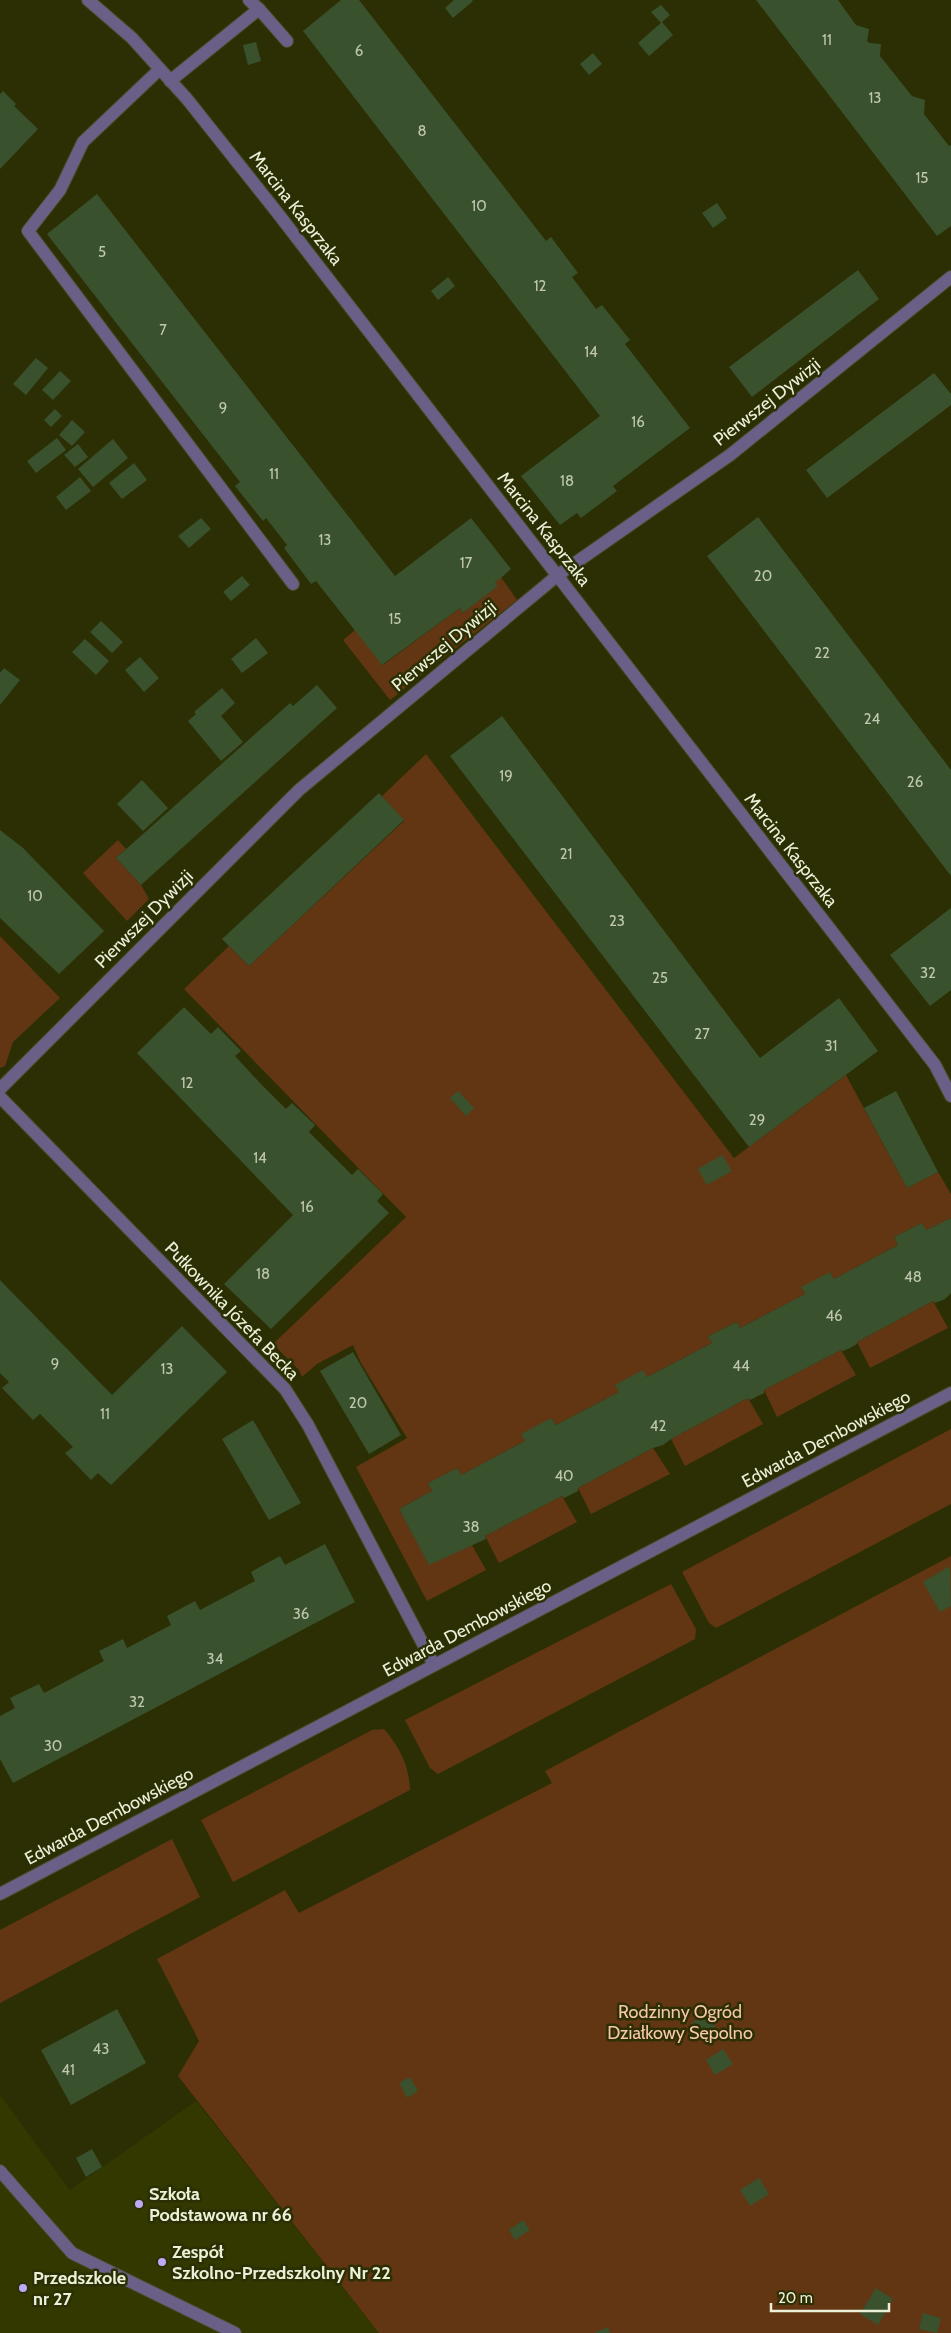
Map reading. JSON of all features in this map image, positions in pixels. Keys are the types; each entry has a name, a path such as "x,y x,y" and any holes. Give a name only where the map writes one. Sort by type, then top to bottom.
{"street":[{"name":"Marcina Kasprzaka","path":"88,0 132,38 187,99 276,211 935,1065 951,1096"},
{"path":"249,0 287,42"},
{"path":"170,80 259,9"},
{"path":"160,69 83,142 60,190 28,232 293,584"},
{"name":"Pierwszej Dywizji","path":"0,1089 299,790 558,575 730,455 951,277"},
{"name":"Pułkownika Józefa Becka","path":"0,1097 284,1389 308,1425 434,1665"},
{"name":"Edwarda Dembowskiego","path":"0,1894 951,1393"},
{"path":"0,2172 72,2253 235,2333"}],"shaded area":[{"name":"Szkoła Podstawowa nr 66","path":"0,2095 70,2190 196,2101 379,2333 0,2333"}],"green space":[{"path":"501,577 517,600 390,700 343,640 355,630 383,665 460,608 463,613 497,586 495,583"},
{"path":"426,754 734,1158 846,1075 907,1188 938,1172 951,1194 951,1218 926,1230 922,1223 894,1237 898,1245 834,1279 830,1273 802,1288 805,1294 740,1328 737,1322 708,1336 712,1343 647,1377 643,1371 616,1385 619,1392 556,1425 551,1418 525,1441 461,1475 457,1468 428,1483 432,1491 399,1509 429,1564 472,1545 486,1570 427,1601 356,1467 407,1438 361,1363 353,1345 317,1364 302,1377 299,1370 273,1344 406,1217 184,989 229,946 249,966 404,821 382,796"},
{"path":"118,840 126,849 116,858 141,885 149,899 127,921 83,873"},
{"path":"0,936 60,998 13,1042 5,1066 0,1068"},
{"path":"933,1301 948,1328 870,1368 857,1342"},
{"path":"841,1350 856,1375 777,1417 764,1390"},
{"path":"748,1398 763,1424 685,1466 671,1439"},
{"path":"951,1429 951,1504 716,1628 709,1623 682,1572"},
{"path":"653,1448 670,1474 591,1514 578,1488"},
{"path":"562,1496 577,1522 499,1563 485,1536"},
{"name":"Rodzinny Ogród Działkowy Sępolno","path":"951,1556 951,2333 379,2333 178,2076 199,2041 157,1959 285,1890 299,1913 552,1783 545,1771"},
{"path":"671,1584 696,1629 695,1639 438,1774 430,1768 405,1720"},
{"path":"384,1729 403,1757 408,1773 410,1790 233,1882 201,1820 372,1730"},
{"path":"172,1839 200,1897 0,2003 0,1930"}],"building":[{"path":"341,0 359,0 546,241 551,237 578,273 572,277 596,309 602,305 630,340 625,344 690,428 613,486 617,491 581,518 577,513 560,525 521,476 600,416 303,31"},
{"path":"454,0 473,1 453,18 445,8"},
{"path":"756,0 838,0 856,25 869,29 867,41 881,44 880,56 912,96 925,100 924,114 949,146 951,145 951,226 937,236"},
{"path":"661,5 670,15 662,22 673,35 649,56 638,43 661,23 651,12"},
{"path":"256,42 261,61 248,65 243,45"},
{"path":"593,53 602,64 589,75 580,64"},
{"path":"3,91 16,104 14,106 38,129 0,169 0,94"},
{"path":"97,194 395,576 471,518 511,569 495,583 498,586 463,613 460,608 382,665 316,581 311,584 284,548 287,545 266,518 263,521 235,486 240,482 47,234"},
{"path":"717,203 727,218 713,228 702,213"},
{"path":"858,270 879,299 752,397 729,367"},
{"path":"448,277 455,286 438,300 431,291"},
{"path":"36,358 48,368 26,395 13,384"},
{"path":"60,371 71,381 53,400 42,390"},
{"path":"934,373 951,394 951,405 827,498 806,470"},
{"path":"55,409 62,416 51,427 44,420"},
{"path":"72,420 85,432 72,446 59,435"},
{"path":"57,438 66,450 36,473 27,461"},
{"path":"113,439 128,458 93,487 78,469"},
{"path":"78,444 88,457 75,467 64,455"},
{"path":"134,463 147,480 122,499 109,483"},
{"path":"80,477 91,491 66,510 56,497"},
{"path":"758,517 951,770 951,876 707,556"},
{"path":"201,518 211,529 189,548 178,536"},
{"path":"242,576 250,585 231,601 223,592"},
{"path":"101,621 123,642 112,653 90,632"},
{"path":"256,638 268,653 242,673 231,659"},
{"path":"85,639 109,661 96,675 72,652"},
{"path":"140,657 159,678 144,692 125,670"},
{"path":"4,668 20,680 0,705 0,673"},
{"path":"317,685 337,708 141,885 116,858 290,703 293,706"},
{"path":"222,688 235,703 221,716 243,742 221,761 188,721 196,714 194,712"},
{"path":"502,716 760,1058 839,998 878,1051 749,1147 450,756"},
{"path":"142,780 168,808 143,831 117,804"},
{"path":"379,793 404,820 249,966 222,939"},
{"path":"0,830 23,848 104,931 59,974 0,918"},
{"path":"951,908 951,990 930,1006 890,955"},
{"path":"184,1007 211,1034 218,1027 241,1051 235,1056 260,1083 286,1109 292,1103 315,1125 309,1132 352,1175 358,1169 383,1194 377,1201 389,1213 271,1329 224,1284 293,1215 137,1053"},
{"path":"458,1091 474,1108 466,1116 450,1098"},
{"path":"896,1091 938,1172 907,1188 864,1108"},
{"path":"722,1155 732,1171 707,1185 698,1169"},
{"path":"951,1218 951,1293 945,1299 935,1303 933,1301 857,1342 857,1344 850,1348 841,1350 764,1390 764,1393 750,1400 748,1398 663,1445 653,1448 578,1488 578,1491 564,1498 562,1496 485,1536 486,1539 429,1565 399,1509 432,1491 428,1483 457,1468 461,1475 525,1441 521,1434 551,1418 556,1425 619,1392 615,1385 643,1370 647,1377 712,1343 708,1336 737,1322 740,1328 805,1294 801,1287 830,1272 834,1279 898,1245 894,1237 922,1223 926,1230"},
{"path":"0,1280 112,1395 182,1326 227,1372 111,1485 98,1473 91,1480 65,1453 73,1447 40,1414 33,1420 2,1388 9,1382 0,1373"},
{"path":"353,1352 401,1435 369,1454 320,1371"},
{"path":"253,1420 301,1503 269,1520 222,1439"},
{"path":"325,1544 355,1602 13,1783 0,1759 0,1716 15,1708 10,1698 39,1684 44,1693 104,1661 99,1651 123,1639 127,1648 171,1625 167,1616 195,1601 200,1610 255,1581 251,1572 280,1556 285,1565"},
{"path":"950,1566 951,1606 940,1612 923,1582"},
{"path":"117,2009 146,2063 71,2105 41,2050"},
{"path":"707,2013 718,2031 702,2041 691,2023"},
{"path":"723,2049 733,2064 715,2075 706,2060"},
{"path":"410,2077 418,2091 407,2098 399,2083"},
{"path":"92,2149 102,2167 86,2177 76,2158"},
{"path":"759,2178 769,2194 750,2206 740,2190"},
{"path":"523,2220 530,2230 515,2240 509,2230"},
{"path":"876,2288 893,2299 878,2325 860,2314"},
{"path":"923,2313 941,2318 937,2333 919,2329"},
{"path":"608,2327 610,2333 594,2333"}],"place":[{"name":"Szkoła Podstawowa nr 66","path":"139,2204"},
{"name":"Zespół Szkolno-Przedszkolny Nr 22","path":"162,2262"},
{"name":"Przedszkole nr 27","path":"23,2288"}]}
